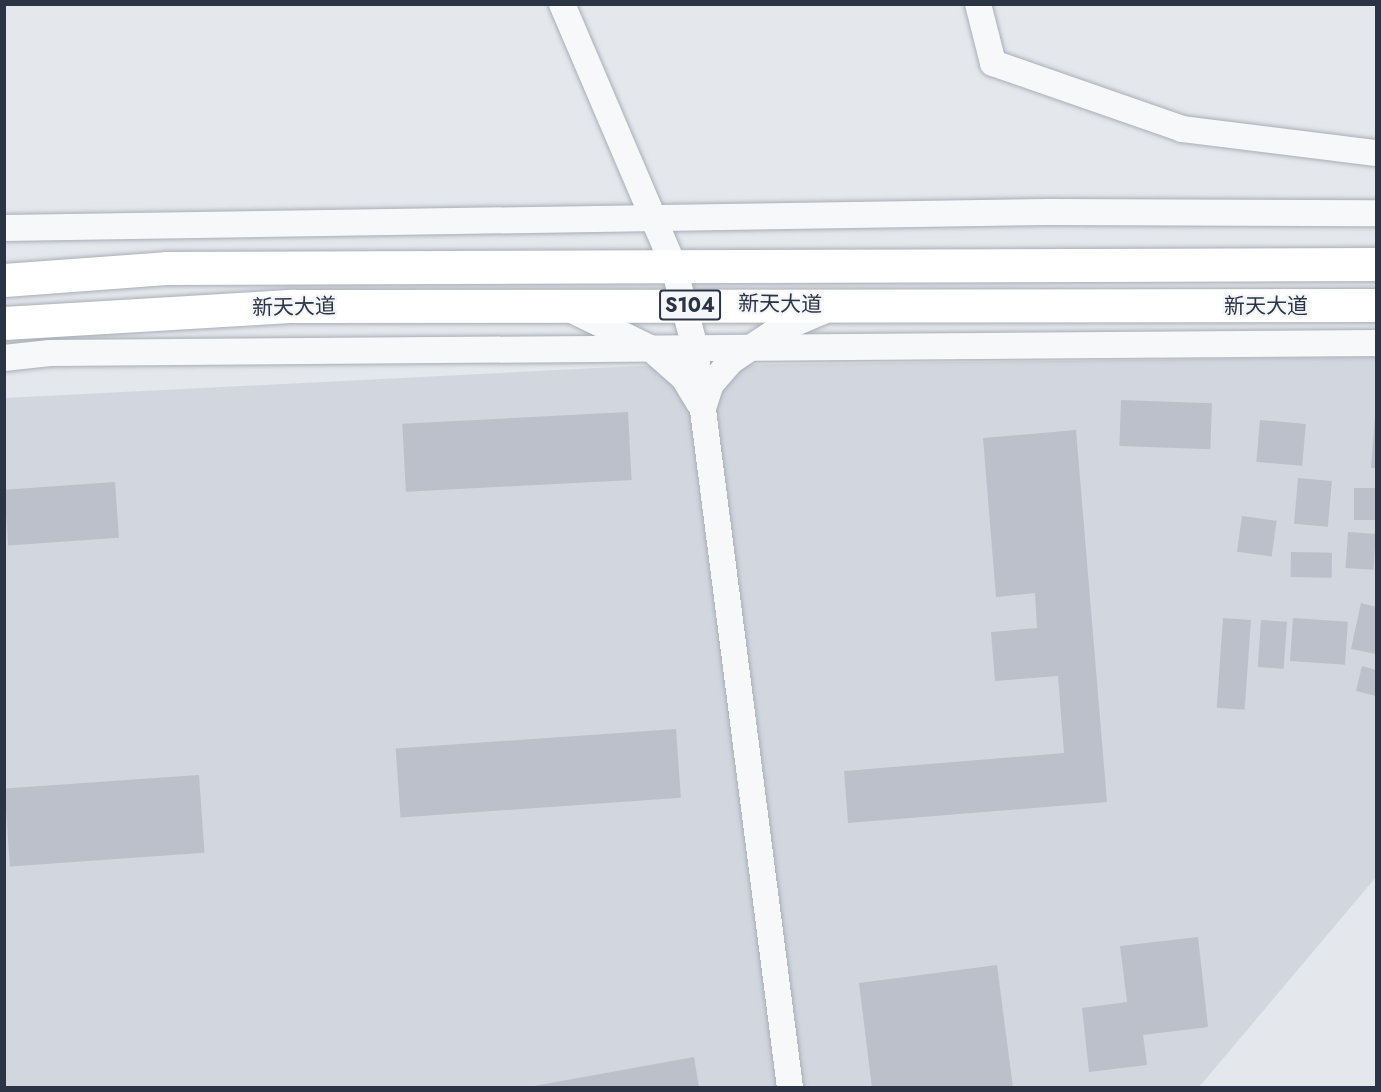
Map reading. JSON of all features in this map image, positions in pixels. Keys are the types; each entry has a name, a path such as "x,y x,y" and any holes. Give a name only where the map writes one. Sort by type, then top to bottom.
{"main road":[{"name":"新天大道","path":"4,280 166,268 673,264 1377,264"},
{"name":"新天大道","path":"4,322 294,306 1377,305"}],"street":[{"path":"562,4 650,217 673,264 695,348 790,1088"},
{"path":"978,4 993,63 1182,129 1377,153"},
{"path":"4,228 650,217 1377,213"},
{"path":"556,304 650,348 695,393 703,424"},
{"path":"703,424 711,384 749,347 838,305"},
{"path":"4,358 50,352 1377,342"}],"shaded area":[{"path":"1376,357 1376,877 1199,1087 5,1088 5,398 637,366"}],"building":[{"path":"1121,400 1212,403 1210,449 1119,446"},
{"path":"628,412 632,480 406,492 402,424"},
{"path":"1375,416 1376,468 1371,468"},
{"path":"1260,420 1306,424 1302,466 1256,462"},
{"path":"1076,430 1107,802 848,823 844,771 1064,753 1058,676 995,681 991,632 1037,628 1035,593 996,597 983,438"},
{"path":"1298,478 1332,481 1328,527 1294,524"},
{"path":"115,482 119,538 8,546 4,490"},
{"path":"1354,488 1376,488 1376,520 1354,520"},
{"path":"1242,516 1277,521 1272,557 1237,552"},
{"path":"1348,532 1376,534 1373,570 1345,568"},
{"path":"1291,552 1332,553 1332,578 1291,577"},
{"path":"1361,603 1376,607 1376,654 1351,649"},
{"path":"1223,618 1251,620 1245,710 1217,708"},
{"path":"1293,618 1348,622 1345,665 1290,661"},
{"path":"1261,620 1287,622 1284,669 1258,667"},
{"path":"1362,666 1376,670 1376,696 1356,691"},
{"path":"676,729 681,798 400,817 396,749"},
{"path":"199,775 204,853 10,866 4,789"},
{"path":"1198,937 1208,1027 1143,1035 1147,1065 1089,1072 1082,1008 1127,1002 1120,946"},
{"path":"997,965 1013,1088 872,1088 859,983"},
{"path":"694,1057 699,1088 534,1088 534,1086"}]}
